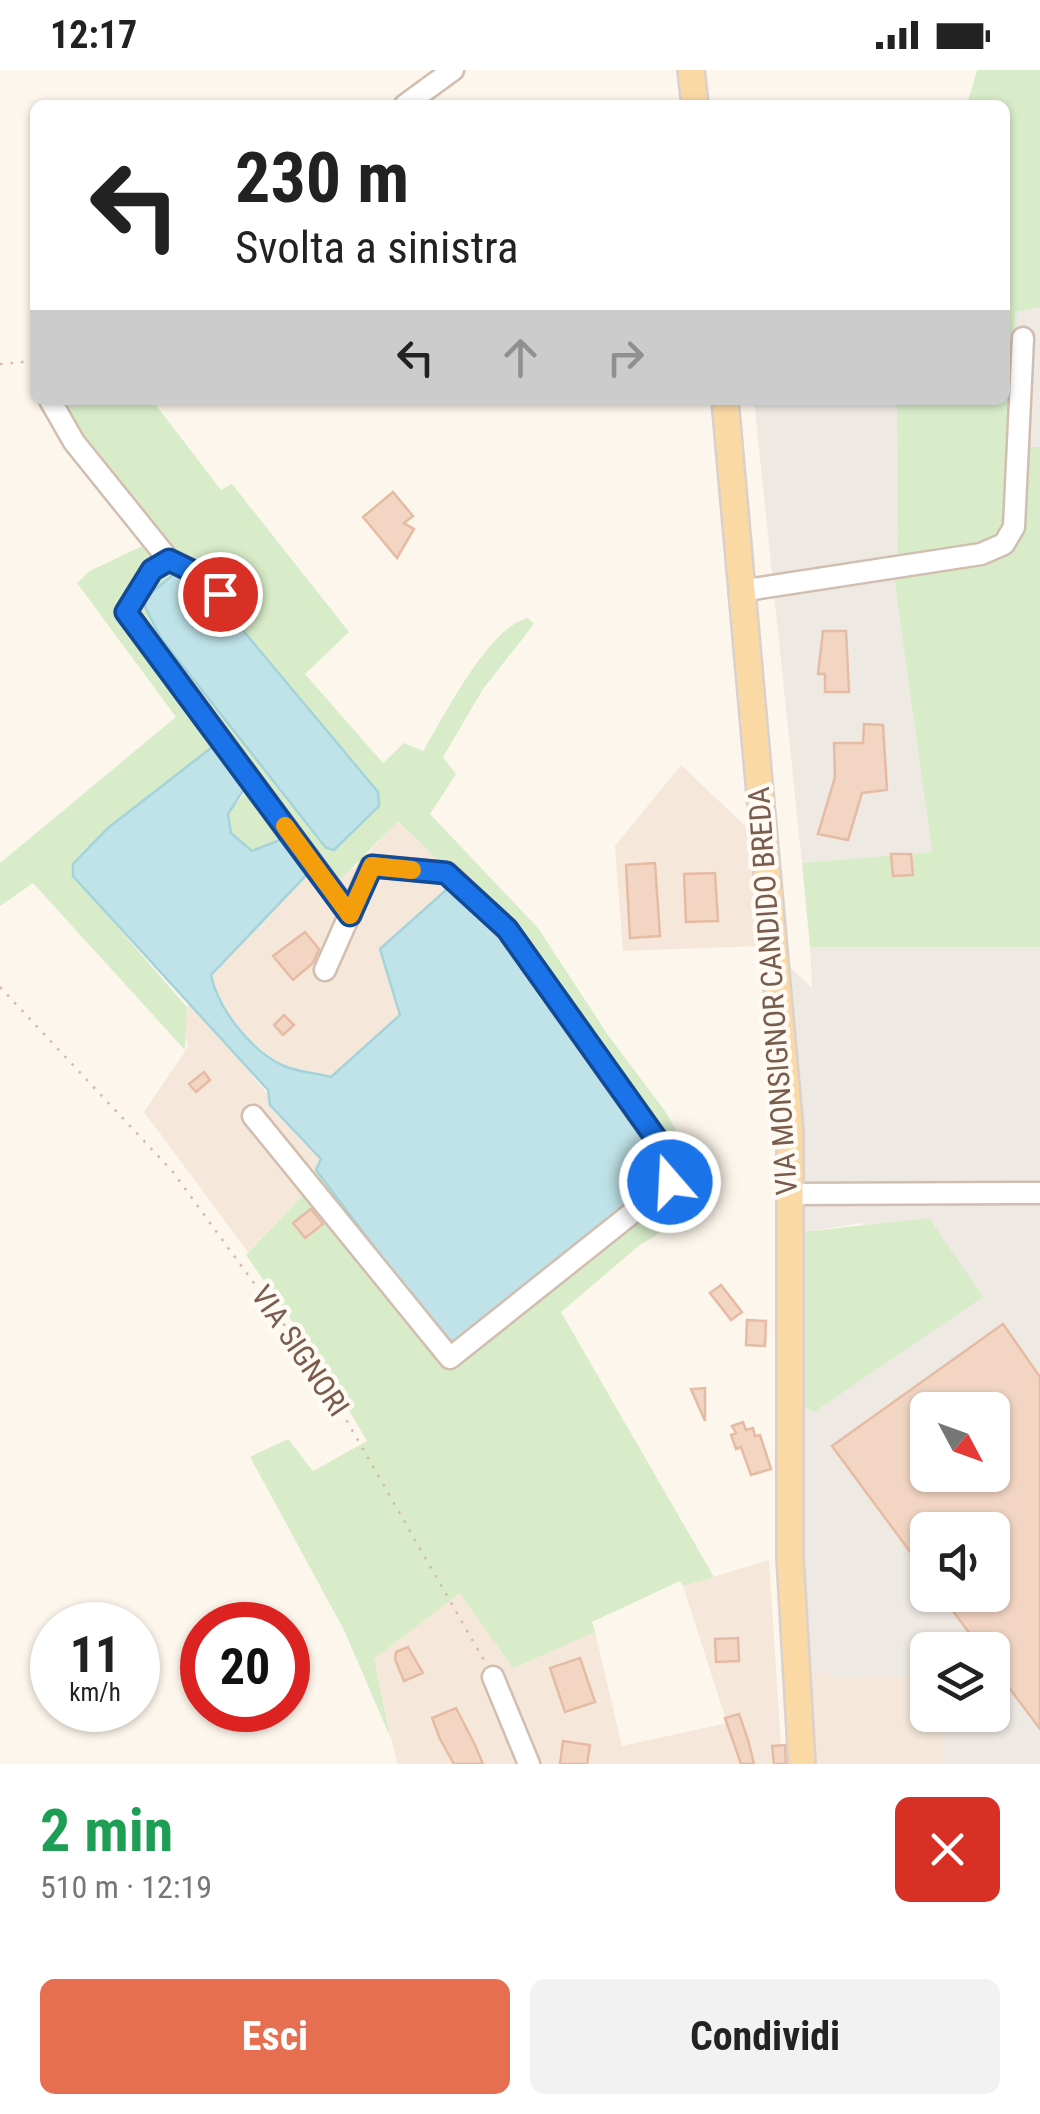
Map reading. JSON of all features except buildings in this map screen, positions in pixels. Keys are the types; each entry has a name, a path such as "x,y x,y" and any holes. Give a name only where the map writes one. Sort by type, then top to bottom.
{"main road":[{"path":"692,70 695,100"},
{"name":"VIA MONSIGNOR CANDIDO BREDA","path":"725,405 790,1131 790,1557 802,1764"}],"street":[{"path":"412,100 453,70"},
{"path":"740,591 982,554 1004,544 1014,527 1023,338"},
{"path":"53,405 74,442 169,560 198,574 242,614"},
{"path":"169,560 152,570 126,612 350,915"},
{"path":"252,1116 450,1358 670,1182 665,1151 519,945 446,873 372,866 326,970"},
{"path":"790,1194 1040,1194"},
{"path":"493,1677 529,1764"}],"path":[{"path":"0,364 30,361"},
{"name":"VIA SIGNORI","path":"0,988 173,1172 320,1374 493,1677"}],"shaded area":[{"path":"1040,307 1040,447 1012,448 1015,312"},
{"path":"755,405 897,405 898,557 893,570 932,852 802,863"},
{"path":"681,765 757,837 762,946 623,951 615,846"},
{"path":"398,820 458,878 400,1015 331,1077 283,1066 249,1040 221,1003 211,975 315,866 354,869"},
{"path":"810,947 1040,947 1040,1764 946,1764 941,1732 1010,1732 1010,1632 910,1632 910,1676 833,1677 800,1663 796,1400 863,1223 802,1232 788,965 812,988"},
{"path":"189,998 321,1160 308,1190 248,1252 144,1112 188,1047 184,1030"},
{"path":"769,1560 782,1764 397,1764 374,1659 461,1592 513,1667 595,1632 622,1746 727,1723 683,1586"},
{"path":"800,1663 833,1677 910,1676 910,1732 941,1732 946,1764 806,1764"}],"green space":[{"path":"977,70 1040,70 1040,307 1015,312 1012,447 1040,447 1040,947 810,947 802,863 932,852 893,570 898,557 897,405 1010,405 1010,100 968,100"},
{"path":"46,405 156,405 221,490 232,484 349,632 305,674 383,763 404,743 423,751 469,675 498,637 528,618 534,624 483,689 443,757 456,774 430,814 538,928 608,1035 665,1111 715,1199 640,1245 561,1312 714,1577 683,1586 680,1581 592,1622 595,1632 513,1668 460,1593 374,1659 391,1739 344,1630 250,1457 288,1439 313,1471 367,1441 325,1369 246,1255 308,1190 316,1170 330,1184 457,878 398,821 342,878 315,866 285,838 252,851 231,833 228,814 244,794 228,749 211,748 108,828 73,864 73,876 187,1007 185,1050 33,883 0,906 0,863 176,717 77,583 90,571 142,546","holes":["147,596 215,597 378,792 334,850 326,848 161,638 145,608"]},
{"path":"929,1218 983,1297 814,1412 796,1400 802,1232"}],"water":[{"path":"179,570 215,597 378,792 379,806 334,850 326,848 161,638 145,607 147,596"},
{"path":"211,748 228,749 251,778 228,814 231,833 252,851 285,838 315,866 211,975 228,1015 248,1040 284,1066 331,1077 400,1015 380,949 454,883 482,909 661,1150 665,1176 467,1338 451,1341 431,1322 316,1170 321,1159 270,1105 268,1090 73,876 73,864 108,828"}],"slow traffic":[{"path":"285,826 350,915 372,866 412,870"}],"route":[{"path":"220,594 198,574 169,560 152,570 126,612 350,915 372,866 446,873 507,929 665,1151 670,1182"}]}
